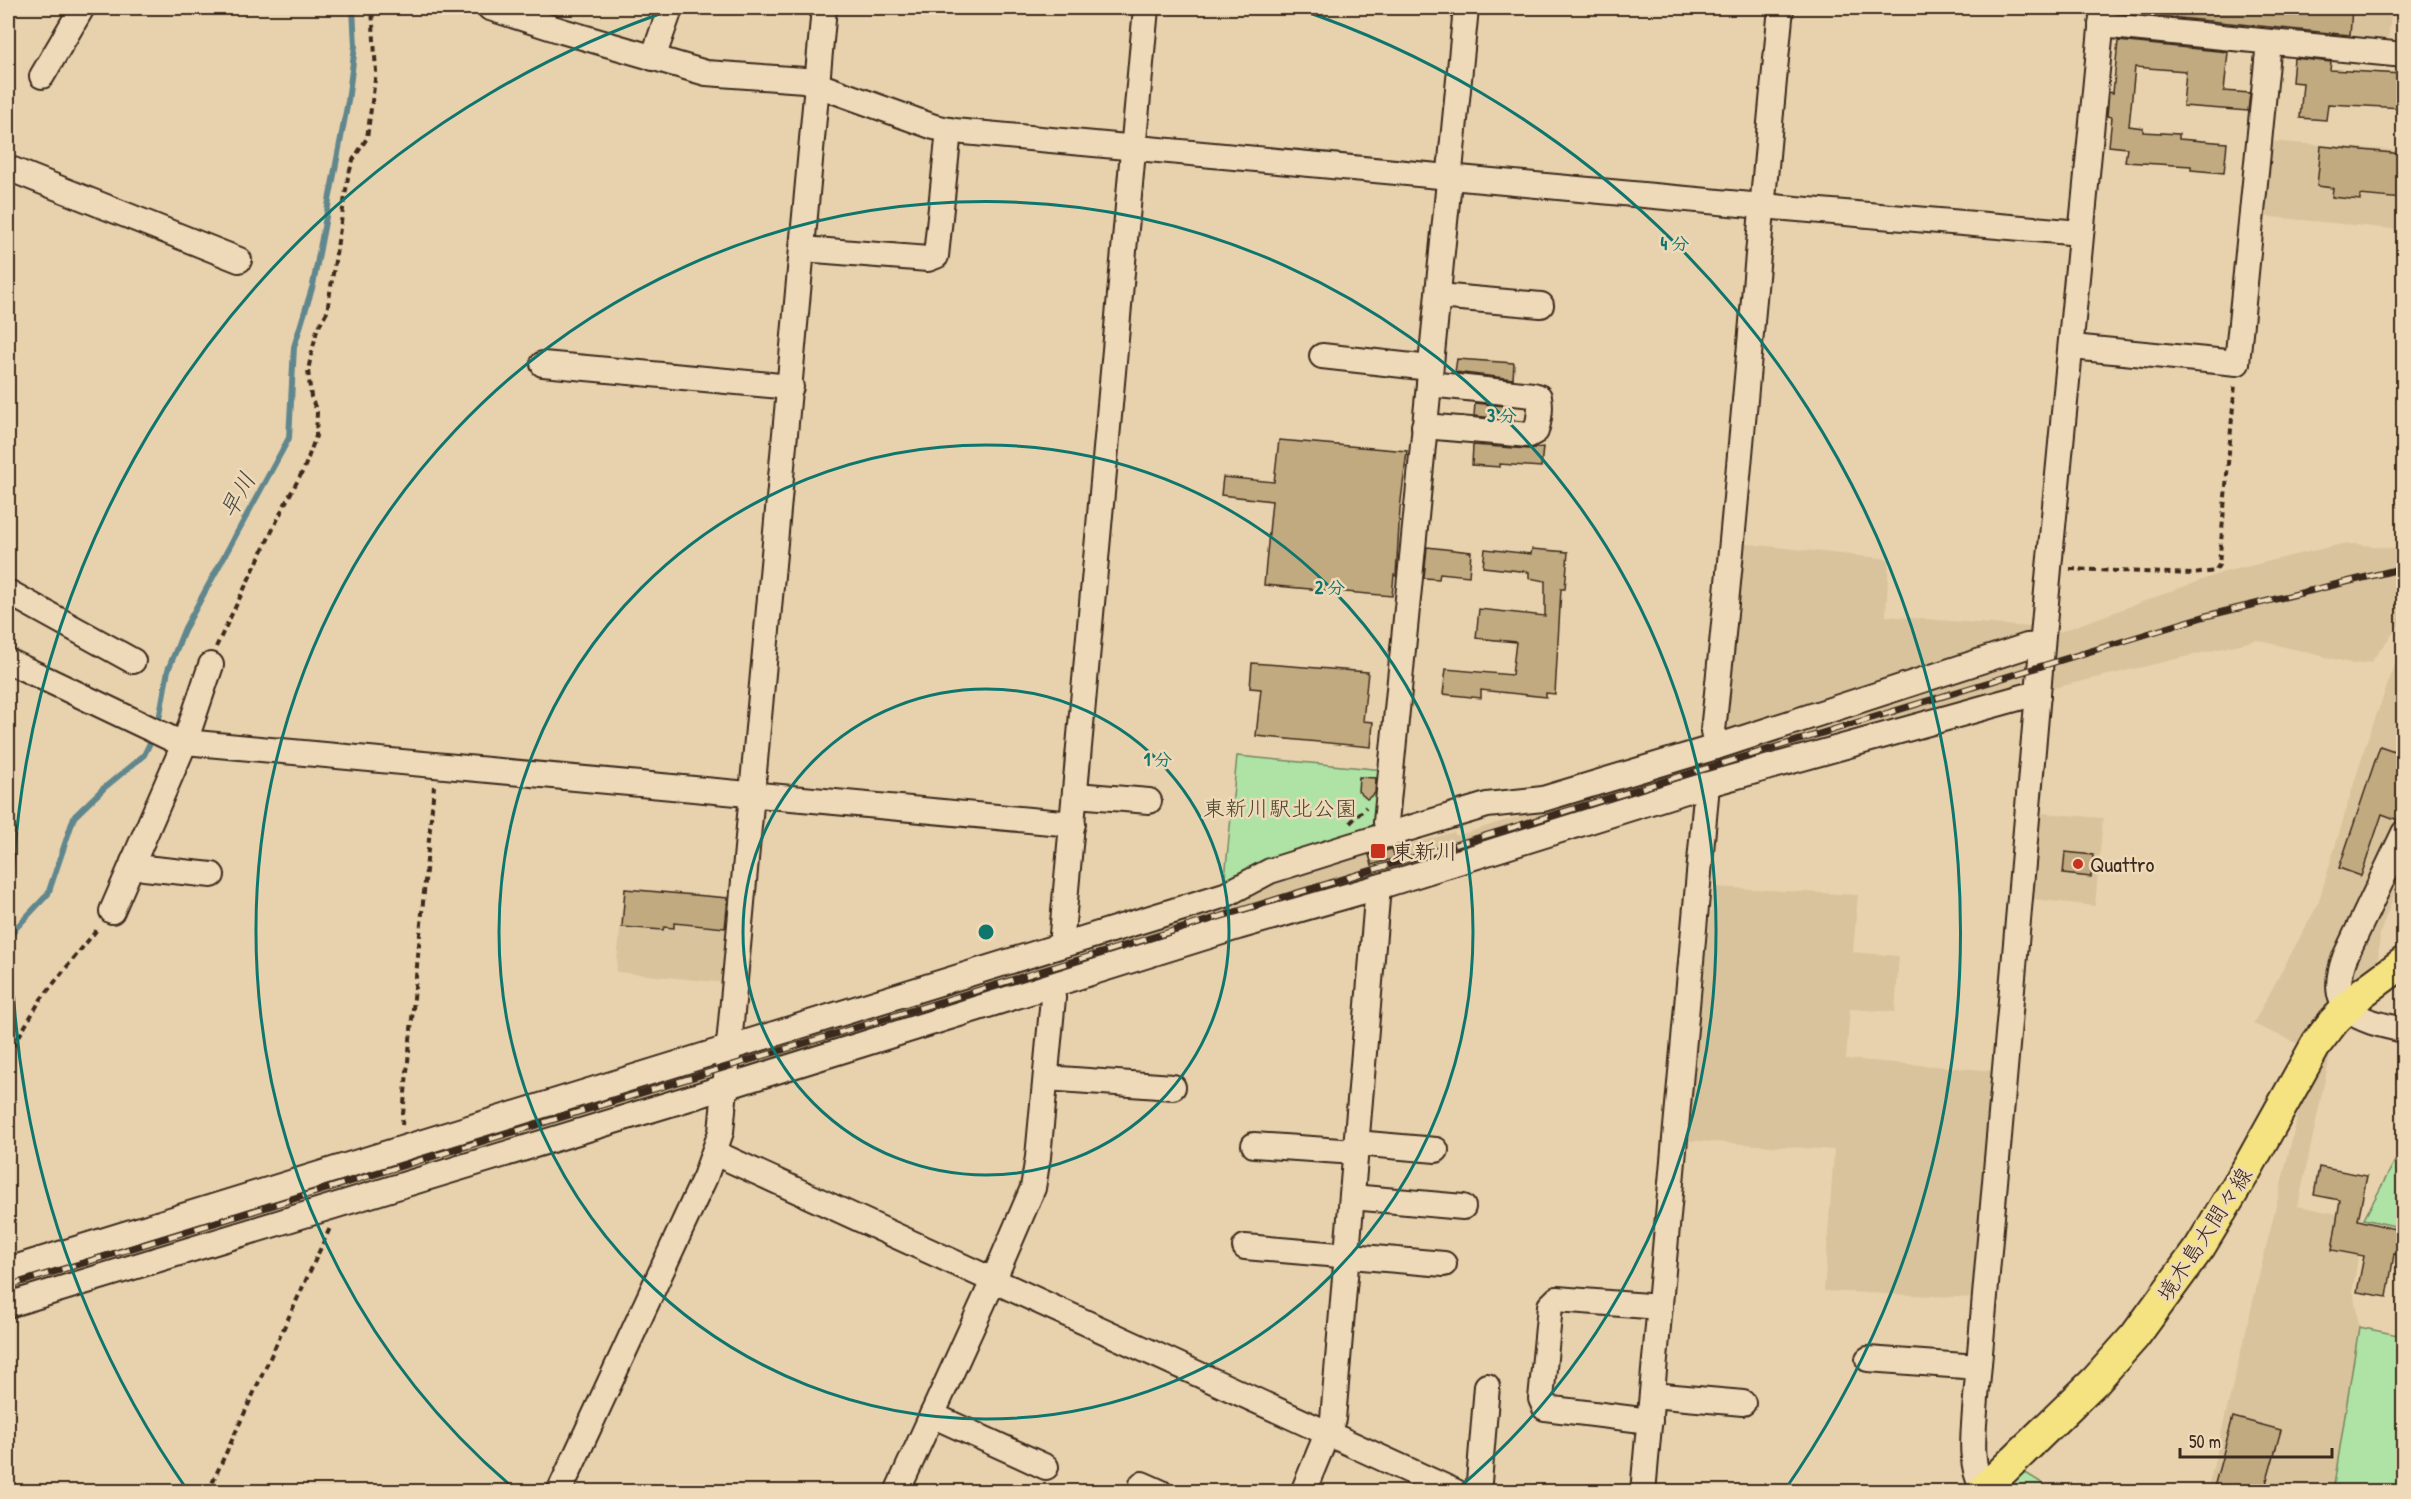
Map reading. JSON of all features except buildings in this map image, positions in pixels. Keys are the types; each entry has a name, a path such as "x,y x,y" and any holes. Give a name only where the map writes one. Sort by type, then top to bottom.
{"main road":[{"name":"境木島大間々線","path":"1982,1491 2097,1380 2135,1335 2200,1247 2247,1169 2317,1043 2362,993 2403,962"}],"street":[{"path":"42,76 82,8"},
{"path":"490,8 653,58 717,75 804,80 934,127 949,130 1762,206 2081,233"},
{"path":"559,1491 715,1153 721,1132 824,8"},
{"path":"1064,944 1062,934 1146,8"},
{"path":"1389,835 1386,822 1466,8"},
{"path":"1716,747 1713,731 1737,510 1781,8"},
{"path":"653,58 668,15"},
{"path":"1982,1491 1972,1461 1978,1367 2049,568 2102,16 2269,42 2403,55"},
{"path":"2072,347 2237,363 2269,42"},
{"path":"803,249 928,259 936,256 949,130"},
{"path":"8,168 239,260"},
{"path":"1438,296 1541,305"},
{"path":"1322,356 1539,397 1538,426 1536,431 1529,435 1424,426"},
{"path":"543,364 791,387"},
{"path":"8,592 133,661"},
{"path":"8,1270 1225,895 1270,871 1487,805 1543,799 1716,747 2027,646 2042,645"},
{"path":"8,661 142,725 179,740 1073,824"},
{"path":"112,911 211,665"},
{"path":"8,1305 726,1087 1238,927 1378,887 1705,784 2026,696 2038,696"},
{"path":"1643,1491 1706,796 1705,784"},
{"path":"1076,795 1149,801"},
{"path":"2403,832 2344,957 2338,975 2339,996 2347,1009 2356,1017 2403,1030"},
{"path":"133,862 144,868 212,875"},
{"path":"1303,1491 1333,1419 1378,887"},
{"path":"897,1491 1033,1188 1046,1077 1052,986"},
{"path":"1046,1077 1173,1087"},
{"path":"1254,1145 1436,1150"},
{"path":"715,1153 1456,1491"},
{"path":"1352,1197 1463,1207"},
{"path":"1245,1247 1444,1264"},
{"path":"1650,1421 1545,1408 1541,1399 1550,1306 1557,1299 1660,1307"},
{"path":"1868,1359 1978,1367"},
{"path":"1476,1491 1479,1482 1487,1386"},
{"path":"1652,1395 1743,1402"},
{"path":"932,1415 1046,1467"}],"path":[{"path":"211,665 230,615 304,469 316,436 317,412 310,397 308,370 317,330 327,312 348,177 353,160 367,138 376,72 372,8"},
{"path":"2049,568 2193,574 2215,571 2219,565 2237,363"},
{"path":"404,1148 401,1137 436,765"},
{"path":"1347,826 1370,804"},
{"path":"8,1055 41,999 112,911"},
{"path":"208,1491 340,1204"}],"shaded area":[{"path":"2114,8 2392,8 2387,47 2126,19"},
{"path":"2268,141 2403,151 2403,230 2261,216"},
{"path":"1739,543 1889,559 1886,616 2031,627 2031,635 1728,738 1719,727"},
{"path":"2356,544 2403,550 2403,620 2371,662 2354,664 2257,640 2049,689 2054,634 2224,572 2337,545"},
{"path":"2403,643 2403,871 2380,933 2378,962 2356,980 2301,1045 2253,1024 2318,904 2366,743"},
{"path":"2032,654 2030,686 737,1075 737,1052 1390,843 1393,849 1454,832 1456,836"},
{"path":"2044,813 2103,818 2095,906 2033,899 2039,818"},
{"path":"1714,887 1858,895 1853,952 1899,956 1895,1012 1850,1009 1846,1059 1996,1071 1976,1298 1824,1291 1834,1150 1683,1140"},
{"path":"624,888 733,897 726,983 616,972"},
{"path":"2333,1042 2298,1206 2364,1219 2353,1289 2359,1327 2334,1485 2361,1491 2207,1492 2299,1110 2307,1089"},
{"path":"713,1060 717,1085 8,1298 8,1275"}],"green space":[{"name":"東新川駅北公園","path":"1237,756 1384,770 1375,820 1370,831 1224,888"},
{"path":"2403,1159 2403,1228 2364,1219 2395,1161"},
{"path":"2359,1327 2403,1336 2403,1491 2361,1491 2334,1485"},
{"path":"2019,1469 2042,1483 2045,1491 1998,1492"}],"waterway":[{"name":"早川","path":"158,725 168,670 185,628 289,438 294,347 313,285 348,101 355,46 353,8"},
{"name":"早川","path":"8,941 16,928 48,894 74,817 104,788 144,755 154,735"}],"railway":[{"path":"8,1286 2206,616 2404,568"}],"place":[{"name":"東新川","path":"1378,851"},
{"name":"Quattro","path":"2078,864"}]}
